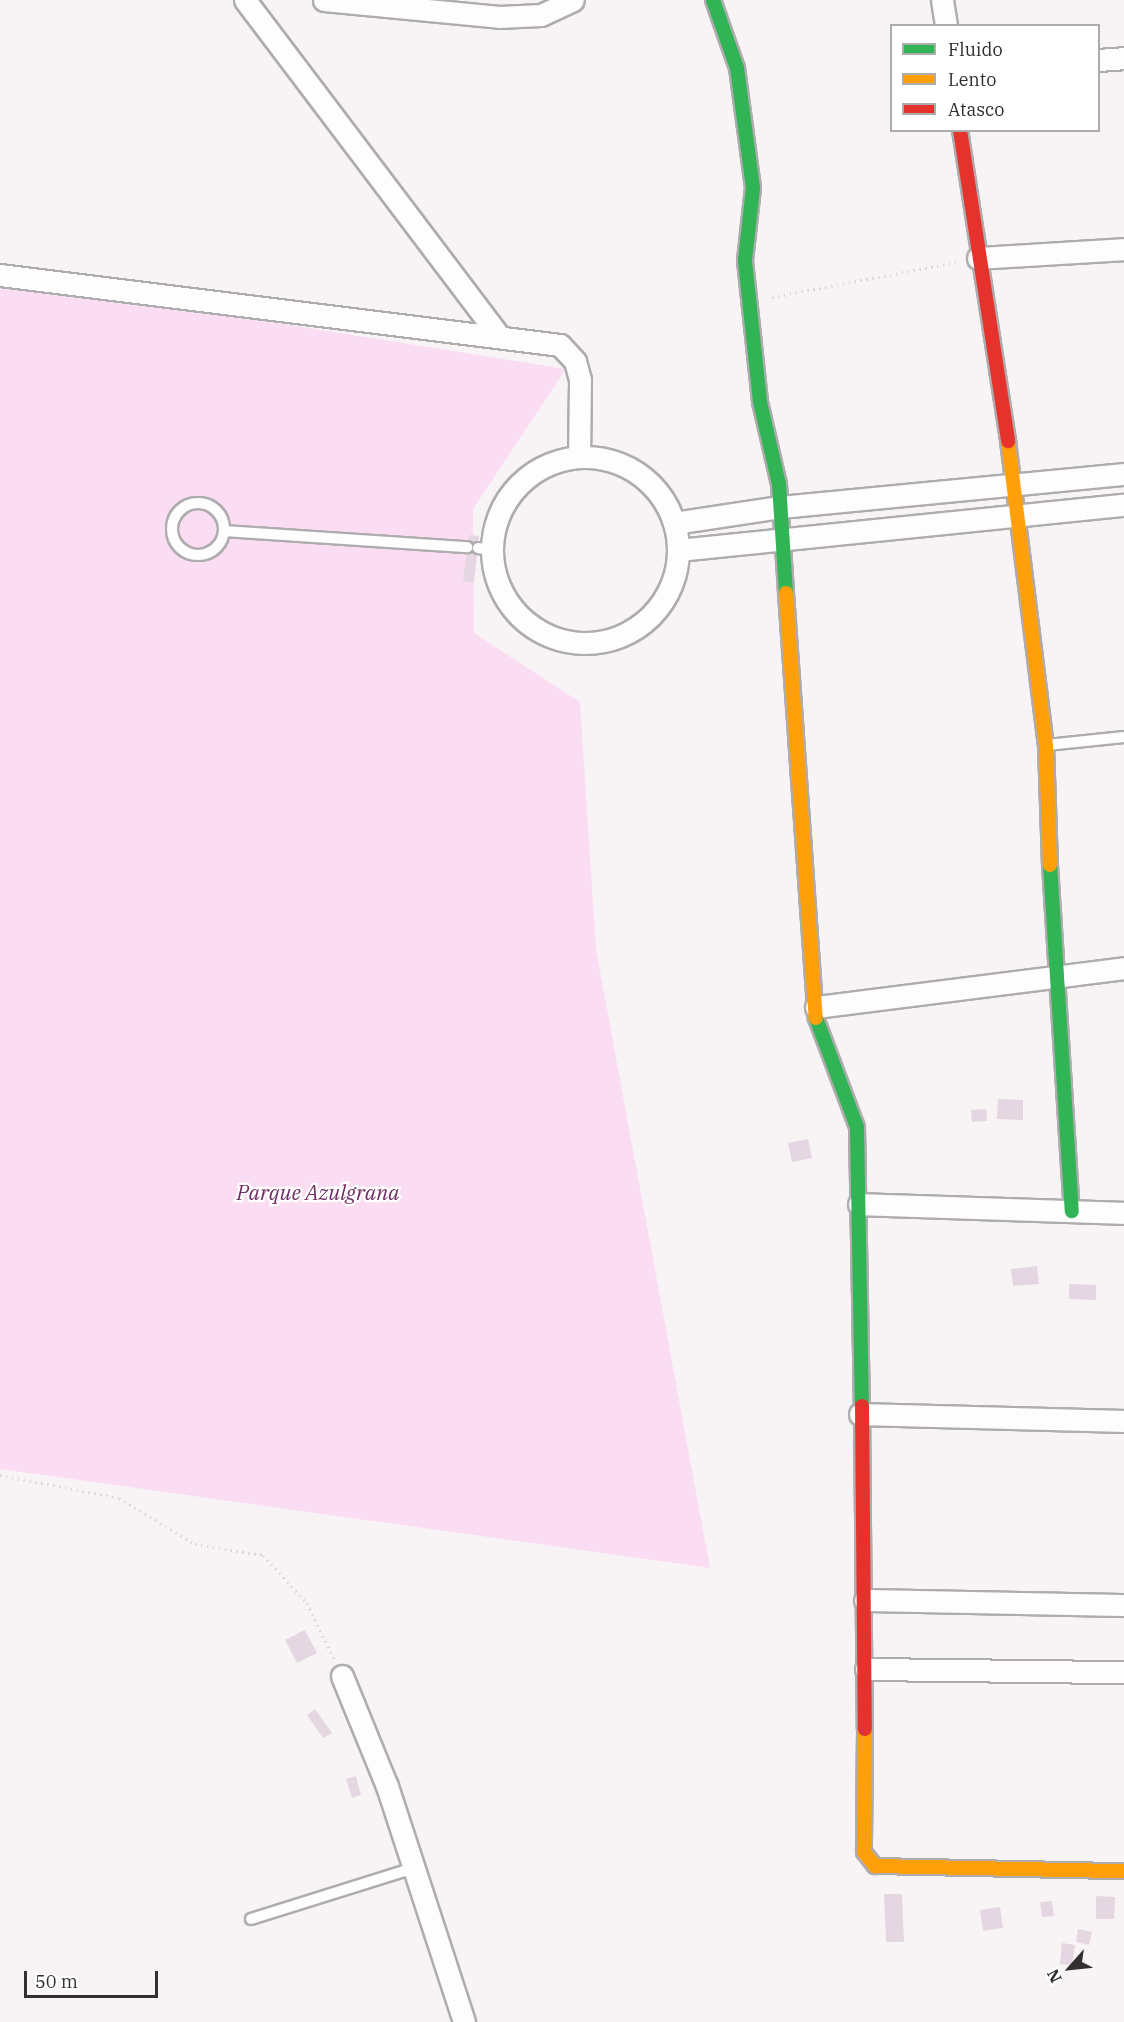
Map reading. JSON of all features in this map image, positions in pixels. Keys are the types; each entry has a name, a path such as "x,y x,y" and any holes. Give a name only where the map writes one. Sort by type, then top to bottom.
{"street":[{"path":"244,0 498,335"},
{"path":"324,0 499,17 541,15 573,0"},
{"path":"714,0 737,68 753,188 745,261 760,402 779,484 781,542 816,1008 829,1062 857,1127 866,1669 864,1852 875,1866 1124,1871"},
{"path":"942,0 946,24"},
{"path":"1100,60 1124,58"},
{"path":"960,132 1012,486 1019,516 1046,746 1054,978 1072,1211"},
{"path":"978,258 1124,249"},
{"path":"0,274 498,335 560,345 575,361 580,380 579,457"},
{"path":"579,457 610,460 638,473 660,495 674,523 678,550 674,579 654,612 640,626 614,639 585,644 556,639 523,619 479,549 502,505 522,480 548,464 579,457"},
{"path":"674,523 780,507 1124,474"},
{"path":"678,550 781,542 1124,505"},
{"path":"816,1008 1124,968"},
{"path":"859,1203 1124,1213"},
{"path":"860,1414 1124,1421"},
{"path":"865,1600 1124,1605"},
{"path":"866,1669 1124,1672"},
{"path":"342,1676 414,1868 464,2022"}],"lane":[{"path":"200,502 220,515 224,531 212,551 196,555 175,542 171,526 178,511 200,502"},
{"path":"224,531 479,549"},
{"path":"1046,746 1124,737"},
{"path":"251,1919 414,1868"}],"path":[{"path":"749,301 978,258"},
{"path":"0,1475 119,1498 195,1544 263,1555 307,1603 342,1676"}],"green space":[{"name":"Parque Azulgrana","path":"0,279 566,369 473,509 474,633 580,702 596,949 710,1568 0,1469"}],"building":[{"path":"469,535 479,536 474,583 463,581"},
{"path":"998,1099 1023,1100 1023,1120 997,1119"},
{"path":"986,1109 987,1121 972,1122 971,1110"},
{"path":"808,1139 812,1158 792,1162 788,1143"},
{"path":"1037,1266 1039,1284 1013,1286 1011,1269"},
{"path":"1069,1284 1096,1285 1096,1300 1069,1299"},
{"path":"305,1630 317,1653 297,1663 285,1640"},
{"path":"315,1709 332,1733 323,1738 307,1715"},
{"path":"356,1776 361,1795 352,1798 346,1779"},
{"path":"884,1894 902,1894 904,1942 886,1942"},
{"path":"1096,1896 1115,1897 1114,1919 1096,1919"},
{"path":"1052,1901 1054,1916 1042,1917 1040,1902"},
{"path":"1000,1907 1003,1928 983,1931 980,1910"},
{"path":"1078,1929 1092,1932 1089,1945 1076,1942"},
{"path":"1062,1943 1075,1945 1072,1965 1060,1964"}],"traffic: fast":[{"path":"713,0 737,68 753,188 745,261 760,402 779,484 786,593"},
{"path":"1050,865 1072,1211"},
{"path":"816,1018 857,1127 862,1406"}],"traffic: slow":[{"path":"1008,441 1046,745 1050,865"},
{"path":"786,593 816,1018"},
{"path":"865,1729 864,1852 875,1866 1124,1871"}],"traffic: jam":[{"path":"960,132 1008,441"},
{"path":"862,1406 865,1729"}]}
